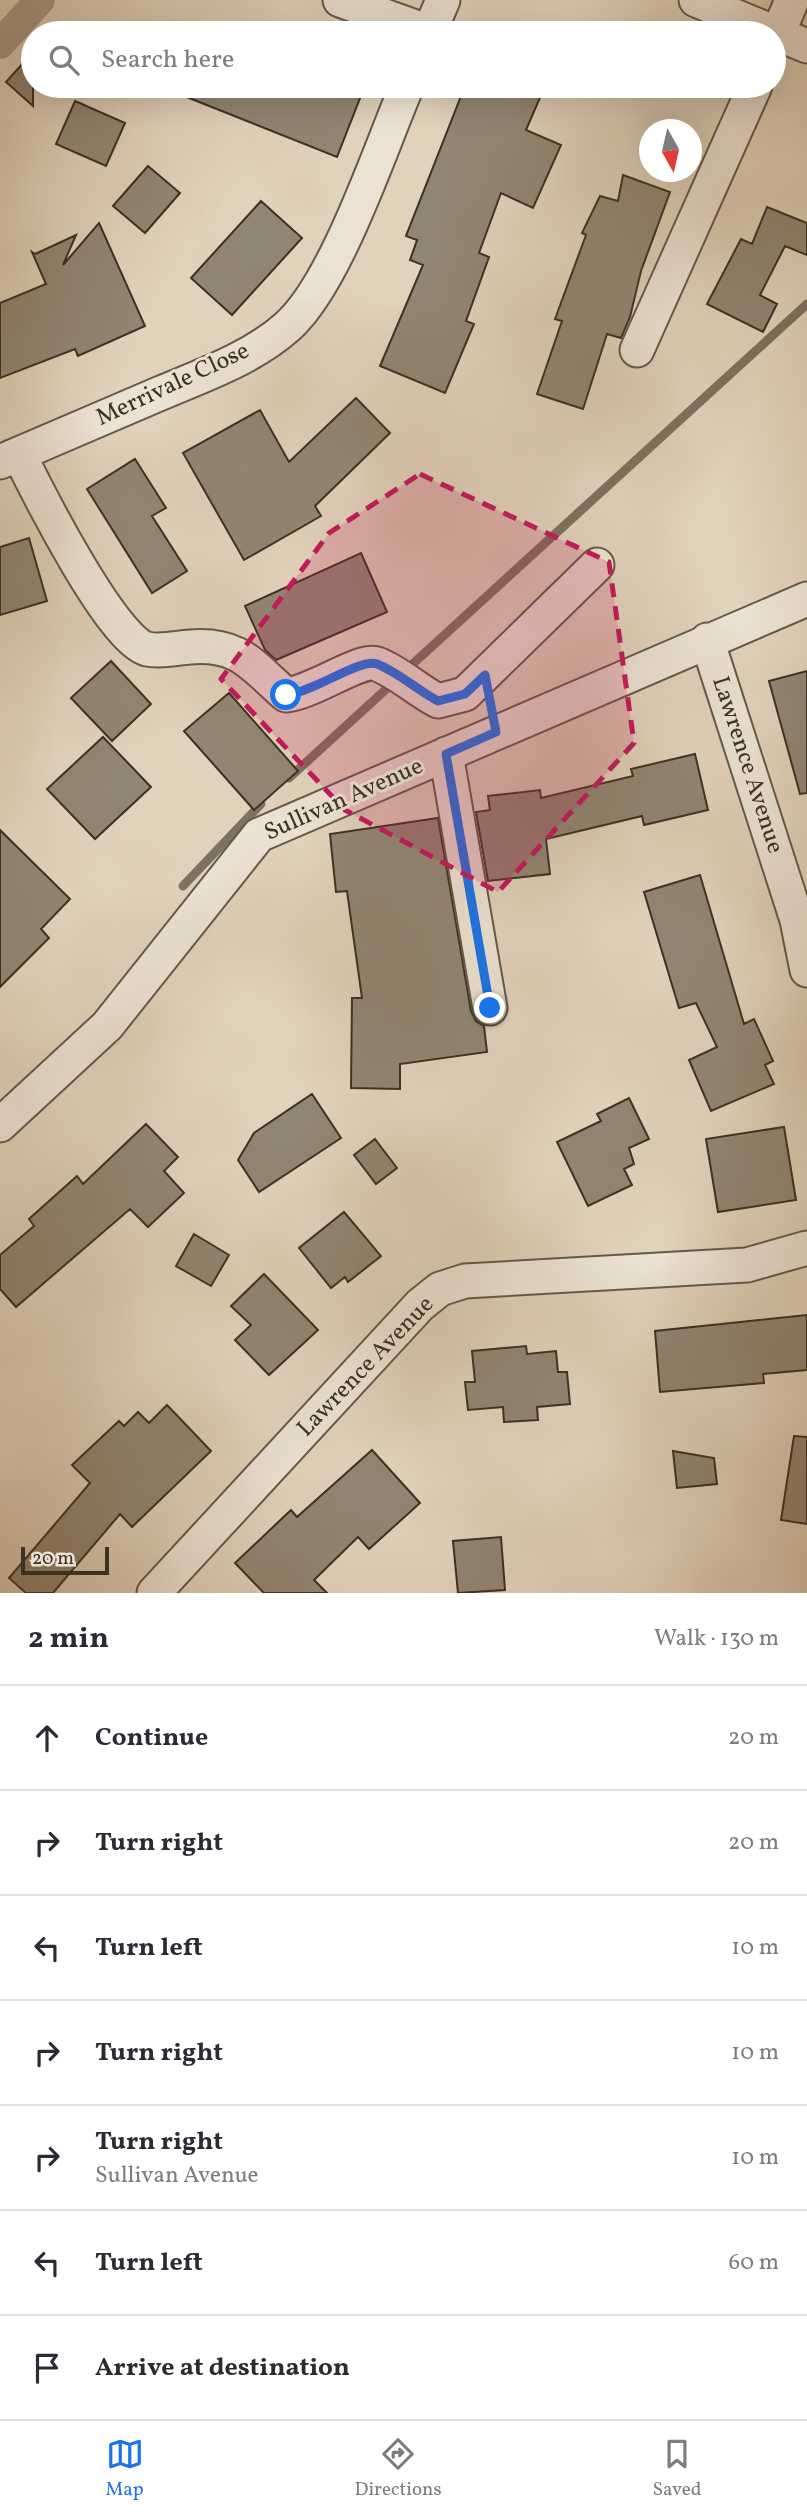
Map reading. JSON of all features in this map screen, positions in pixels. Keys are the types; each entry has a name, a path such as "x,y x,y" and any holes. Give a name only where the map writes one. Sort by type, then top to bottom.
{"street":[{"path":"340,0 397,21"},
{"path":"434,21 443,0"},
{"path":"696,0 742,21"},
{"path":"786,41 792,0"},
{"name":"Merrivale Close","path":"10,458 215,370 251,351 288,326 312,297 338,250 402,98"},
{"path":"637,350 750,98"},
{"path":"10,458 38,493 116,625 145,649 225,647 249,660 286,695 303,693 360,664 374,663 438,701 465,694 597,565"},
{"name":"Sullivan Avenue","path":"0,1125 107,1026 259,835 807,599"},
{"name":"Lawrence Avenue","path":"707,640 797,920 807,970"},
{"path":"485,675 496,732"},
{"path":"446,754 490,1008"},
{"name":"Lawrence Avenue","path":"153,1593 420,1306 440,1289 465,1281 747,1265 807,1248"}],"highlighted area":[{"path":"420,474 609,562 634,743 498,892 345,810 221,679 329,533"}],"building":[{"path":"21,65 21,95 6,82"},
{"path":"24,98 33,98 33,106"},
{"path":"189,98 360,98 337,157"},
{"path":"460,98 540,98 526,130 561,145 533,208 501,193 479,253 489,257 466,321 474,324 445,393 380,366 423,265 410,260 417,240 406,236"},
{"path":"75,101 125,123 106,166 56,144"},
{"path":"148,166 180,193 145,233 113,206"},
{"path":"623,175 670,192 641,271 630,317 621,338 607,334 583,409 537,394 562,321 555,319 586,235 582,233 600,196 618,201"},
{"path":"261,201 302,238 232,315 191,278"},
{"path":"767,207 807,223 807,255 785,246 760,295 777,304 763,332 707,304 741,239 752,244"},
{"path":"99,223 145,326 78,356 75,349 0,378 0,303 46,284 32,252 35,254 76,235 63,265"},
{"path":"356,398 390,433 315,506 321,516 244,560 183,453 260,410 289,462"},
{"path":"135,459 166,508 152,516 187,571 152,593 87,489"},
{"path":"29,538 47,601 0,615 0,547"},
{"path":"361,553 387,612 276,660 265,650 245,606"},
{"path":"111,661 151,704 112,741 71,698"},
{"path":"807,671 807,793 800,794 769,681"},
{"path":"229,693 298,771 254,810 184,731"},
{"path":"103,737 151,787 95,839 47,789"},
{"path":"695,754 708,810 644,825 642,816 546,839 550,874 488,881 476,812 490,810 488,796 540,790 541,798 633,776 631,769"},
{"path":"438,818 471,1011 476,1021 484,1026 487,1052 400,1064 400,1089 351,1088 352,998 362,998 347,891 336,892 330,834"},
{"path":"0,830 70,899 41,929 49,938 0,987"},
{"path":"700,875 744,1024 754,1019 773,1061 765,1065 774,1084 711,1111 689,1060 717,1047 696,1003 679,1008 644,892"},
{"path":"312,1094 341,1138 259,1192 238,1160 254,1133"},
{"path":"629,1098 649,1139 629,1148 634,1164 624,1169 632,1185 588,1206 557,1142 601,1121 597,1114"},
{"path":"146,1124 178,1157 164,1171 184,1193 148,1227 130,1209 16,1307 0,1289 0,1255 34,1226 29,1219 77,1176 83,1184"},
{"path":"784,1127 796,1200 718,1212 706,1139"},
{"path":"375,1139 397,1168 376,1184 354,1155"},
{"path":"344,1212 381,1256 348,1282 345,1277 331,1288 299,1248"},
{"path":"194,1234 229,1255 211,1286 176,1266"},
{"path":"264,1274 318,1330 269,1375 235,1340 251,1325 231,1306"},
{"path":"807,1315 807,1370 763,1374 764,1383 660,1392 655,1331"},
{"path":"526,1346 527,1354 556,1351 558,1372 567,1372 570,1404 537,1407 538,1420 504,1422 503,1407 468,1410 465,1382 475,1382 472,1351"},
{"path":"167,1405 211,1451 132,1527 120,1514 53,1593 26,1593 9,1578 90,1483 72,1465 119,1421 124,1426 138,1412 149,1423"},
{"path":"794,1436 807,1437 807,1524 781,1520"},
{"path":"372,1450 420,1503 369,1549 358,1537 314,1580 327,1593 264,1593 235,1563 291,1510 297,1517"},
{"path":"673,1451 714,1458 717,1484 677,1488"},
{"path":"501,1537 505,1590 458,1593 453,1541"}],"waterway":[{"path":"0,44 40,0"},
{"path":"405,671 807,304"},
{"path":"289,778 395,681"},
{"path":"183,886 261,804"}],"route":[{"path":"286,695 303,693 360,664 374,663 393,671 414,689 438,701 465,694 485,675 496,732 446,754 490,1008"}]}
